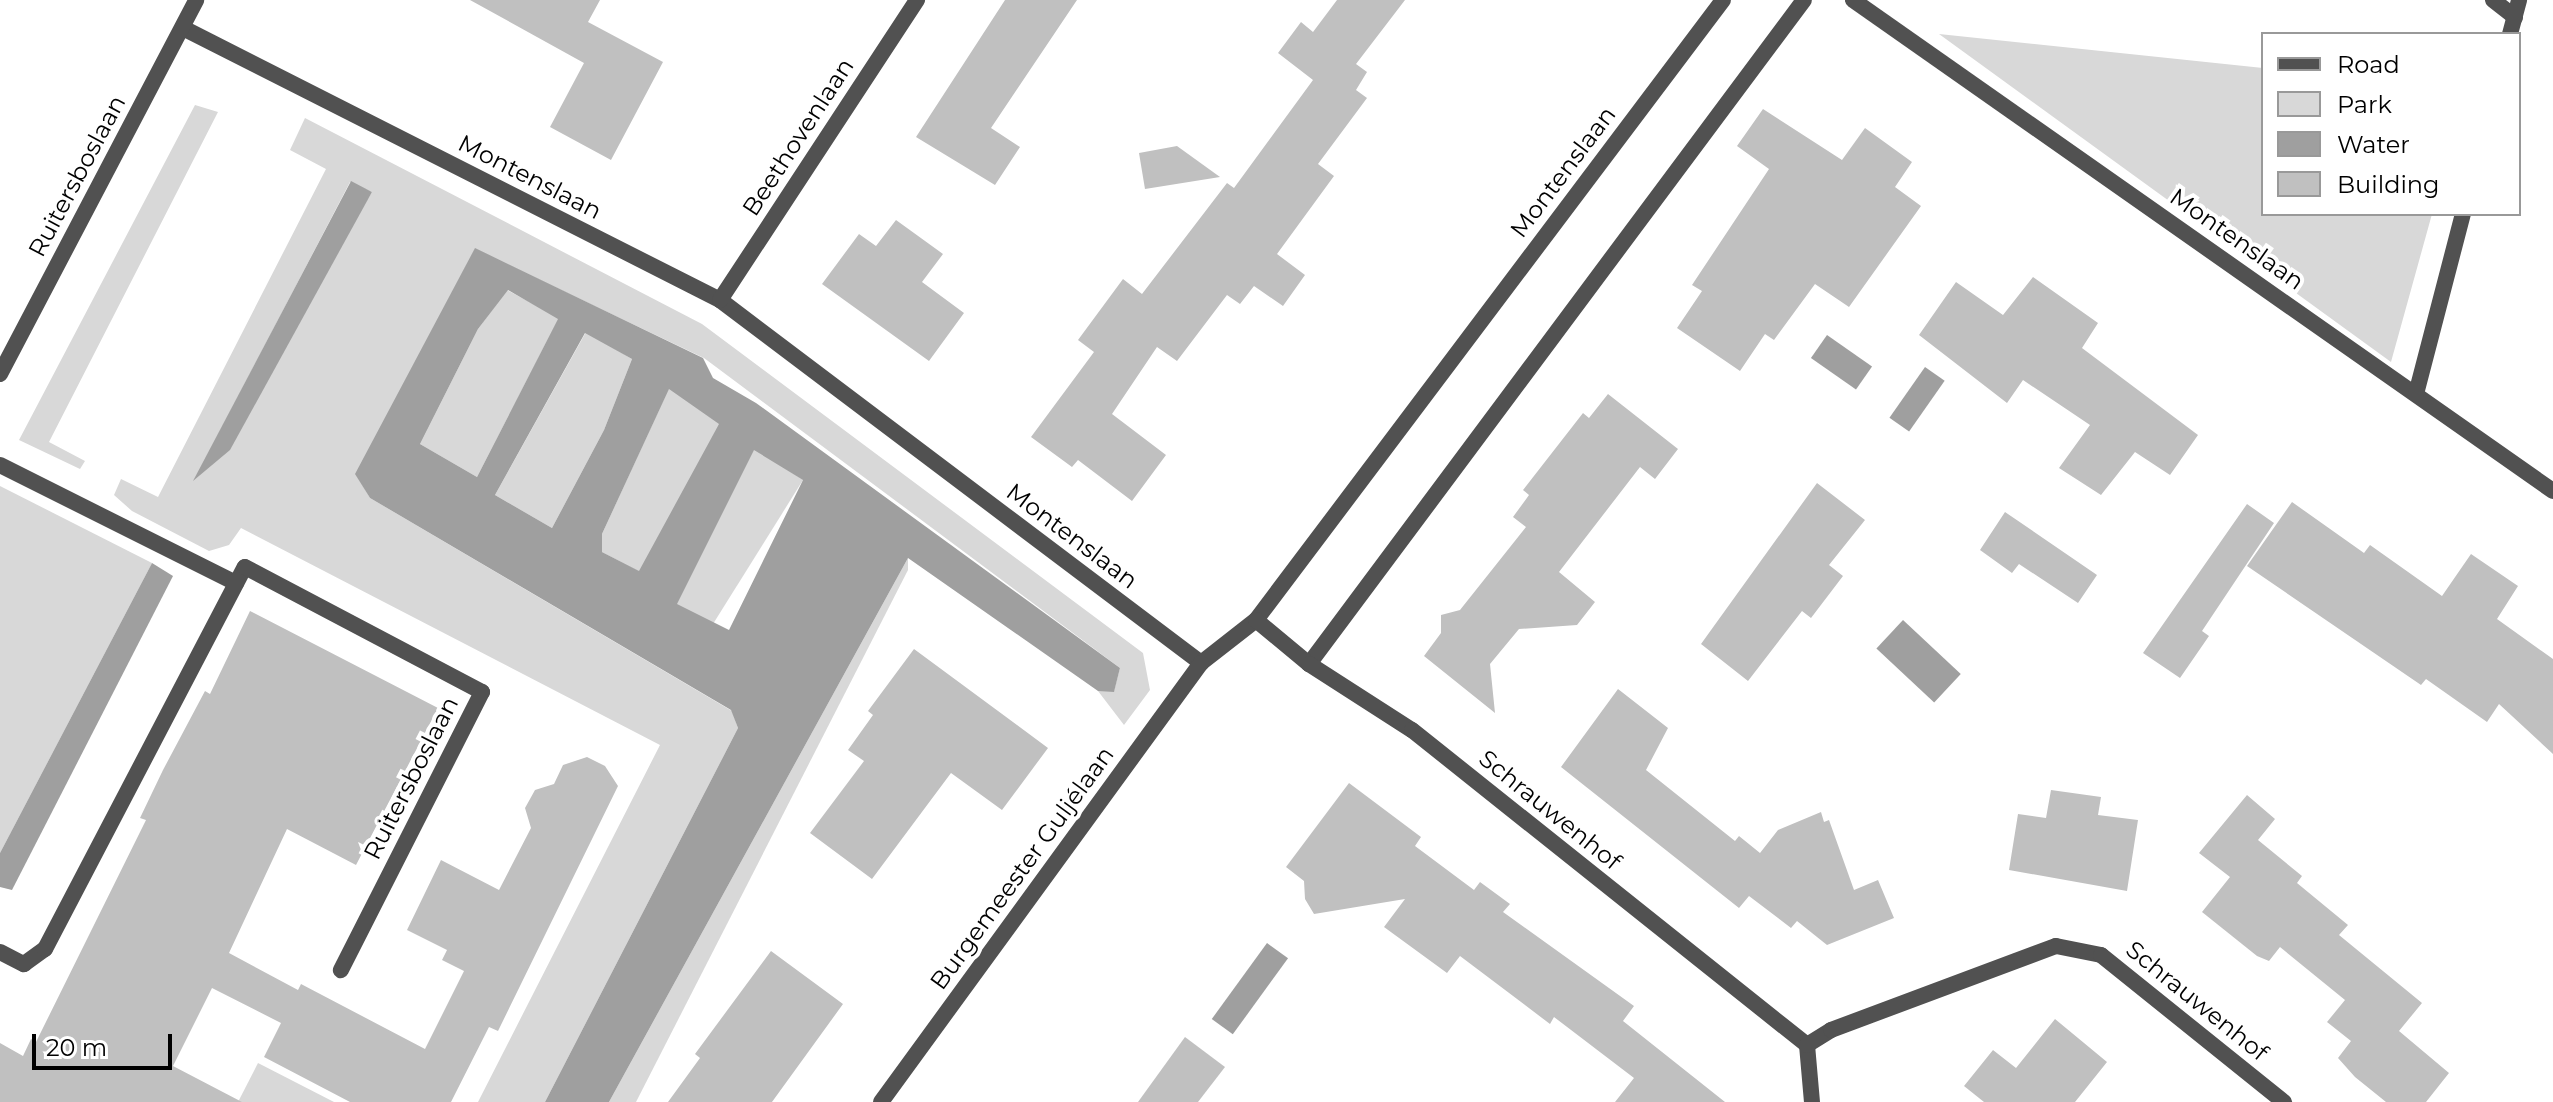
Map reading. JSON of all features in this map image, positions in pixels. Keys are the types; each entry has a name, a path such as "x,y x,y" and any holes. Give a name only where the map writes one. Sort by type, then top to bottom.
{"street":[{"name":"Ruitersboslaan","path":"0,374 196,0"},
{"name":"Beethovenlaan","path":"720,300 917,0"},
{"name":"Montenslaan","path":"183,28 720,300 1201,663 1256,620 1723,0"},
{"path":"1309,664 1804,0"},
{"name":"Montenslaan","path":"1853,0 2553,491"},
{"path":"2493,0 2517,8 2511,32"},
{"path":"2416,394 2462,216"},
{"path":"0,465 236,583 45,949 24,964 0,952"},
{"name":"Ruitersboslaan","path":"236,583 245,567 482,692 341,970"},
{"name":"Schrauwenhof","path":"1256,620 1309,664 1412,730 1807,1045 1831,1030 2056,946 2101,955 2284,1102"},
{"name":"Burgemeester Guljélaan","path":"881,1102 1201,663"},
{"path":"1807,1045 1812,1102"}],"green space":[{"path":"1939,34 2261,68 2261,216 2431,216 2391,362"},
{"path":"195,105 218,112 49,442 85,461 80,469 19,440"},
{"path":"305,118 702,324 1143,653 1150,690 1124,725 1098,691 1114,691 1120,668 704,358 475,249 356,474 370,498 732,711 738,728 545,1102 478,1102 660,745 241,528 229,545 209,551 132,511 114,495 121,479 158,497 326,169 290,150","holes":["350,182 372,192 195,479"]},
{"path":"507,290 559,318 477,477 420,444 478,329"},
{"path":"586,332 632,359 604,430 552,528 495,495"},
{"path":"669,388 720,424 640,572 602,552 602,534"},
{"path":"754,449 803,480 711,627 662,597"},
{"path":"0,486 152,563 0,853"},
{"path":"908,558 908,570 636,1102 609,1102"},
{"path":"258,1063 334,1102 238,1102"}],"water":[{"path":"351,181 372,192 230,450 193,481"},
{"path":"475,248 703,358 713,378 756,403 1120,668 1114,692 1098,691 908,558 609,1102 545,1102 738,728 731,710 370,498 355,474","holes":["508,290 558,319 477,477 420,444 478,329","585,333 632,359 604,430 552,528 495,495","669,389 719,424 639,571 602,552 602,534","754,450 803,480 729,630 677,604"]},
{"path":"1827,335 1872,367 1856,389 1811,358"},
{"path":"1925,367 1945,381 1909,432 1889,418"},
{"path":"152,563 173,576 12,890 0,887 0,853"},
{"path":"1903,620 1961,674 1934,702 1876,649"},
{"path":"1267,943 1288,958 1233,1034 1212,1019"}],"building":[{"path":"470,0 600,0 588,22 663,62 611,160 550,127 584,63"},
{"path":"1005,0 1077,0 991,128 1020,147 995,185 916,137"},
{"path":"1337,0 1405,0 1356,64 1367,72 1356,90 1367,98 1318,164 1334,176 1277,254 1305,275 1283,306 1254,286 1240,304 1227,295 1177,361 1157,347 1112,414 1166,455 1132,501 1078,460 1072,467 1031,437 1094,352 1078,340 1123,279 1142,294 1227,183 1234,188 1313,80 1278,53 1301,22 1313,32"},
{"path":"1763,109 1842,160 1865,128 1912,162 1895,187 1921,206 1849,307 1815,284 1774,340 1765,334 1740,371 1677,328 1702,291 1692,285 1769,169 1737,146"},
{"path":"1177,146 1220,177 1145,189 1139,153"},
{"path":"896,220 943,254 922,282 964,313 929,361 822,284 859,234 876,246"},
{"path":"2033,277 2098,323 2082,348 2198,435 2170,475 2135,452 2101,495 2059,468 2090,425 2023,380 2007,403 1919,335 1956,282 2003,315"},
{"path":"1608,394 1678,449 1655,479 1640,467 1559,572 1595,602 1577,625 1519,629 1490,664 1495,713 1424,656 1441,633 1441,615 1460,610 1526,527 1513,517 1529,495 1523,490 1583,413 1589,418"},
{"path":"1817,483 1865,520 1829,565 1843,576 1811,618 1802,611 1748,681 1701,644"},
{"path":"2292,502 2364,553 2370,545 2442,596 2471,554 2518,586 2497,619 2553,659 2553,754 2499,704 2487,722 2426,679 2421,685 2247,566"},
{"path":"2247,504 2274,523 2202,631 2209,636 2180,678 2143,653"},
{"path":"2005,512 2097,575 2078,603 2019,564 2012,573 1980,550"},
{"path":"250,611 438,708 356,865 287,829 229,953 298,990 301,984 425,1049 464,971 442,960 447,950 407,930 441,860 499,890 531,828 525,808 535,790 554,784 563,765 587,757 605,766 618,786 498,1031 489,1027 451,1102 350,1102 264,1057 281,1023 212,988 173,1066 242,1102 0,1102 0,1043 23,1056 31,1039 36,1042 146,820 140,818 163,770 205,691 210,694"},
{"path":"914,649 1048,748 1002,810 951,773 872,879 810,833 864,761 848,750 873,715 868,711"},
{"path":"1618,689 1668,728 1646,770 1735,841 1739,836 1760,853 1778,830 1821,812 1824,822 1829,820 1854,890 1878,880 1894,918 1827,945 1797,921 1791,928 1749,896 1739,908 1561,767"},
{"path":"1349,783 1421,837 1415,846 1474,890 1480,882 1510,904 1503,912 1634,1006 1623,1021 1725,1102 1615,1102 1634,1078 1554,1017 1550,1024 1460,956 1447,973 1384,927 1405,899 1314,914 1305,899 1304,881 1286,867"},
{"path":"2051,790 2101,797 2098,815 2138,820 2127,891 2009,870 2018,814 2046,818"},
{"path":"2247,795 2275,819 2258,840 2302,876 2297,883 2348,925 2339,935 2422,1003 2399,1031 2449,1073 2426,1102 2386,1102 2355,1077 2338,1058 2351,1041 2327,1022 2345,1000 2280,947 2269,961 2257,956 2202,912 2230,877 2199,853"},
{"path":"771,951 843,1004 772,1102 668,1102 700,1058 695,1054"},
{"path":"2055,1019 2107,1062 2075,1102 1984,1102 1964,1086 1993,1050 2016,1068"},
{"path":"1185,1037 1225,1067 1198,1102 1138,1102"}]}
